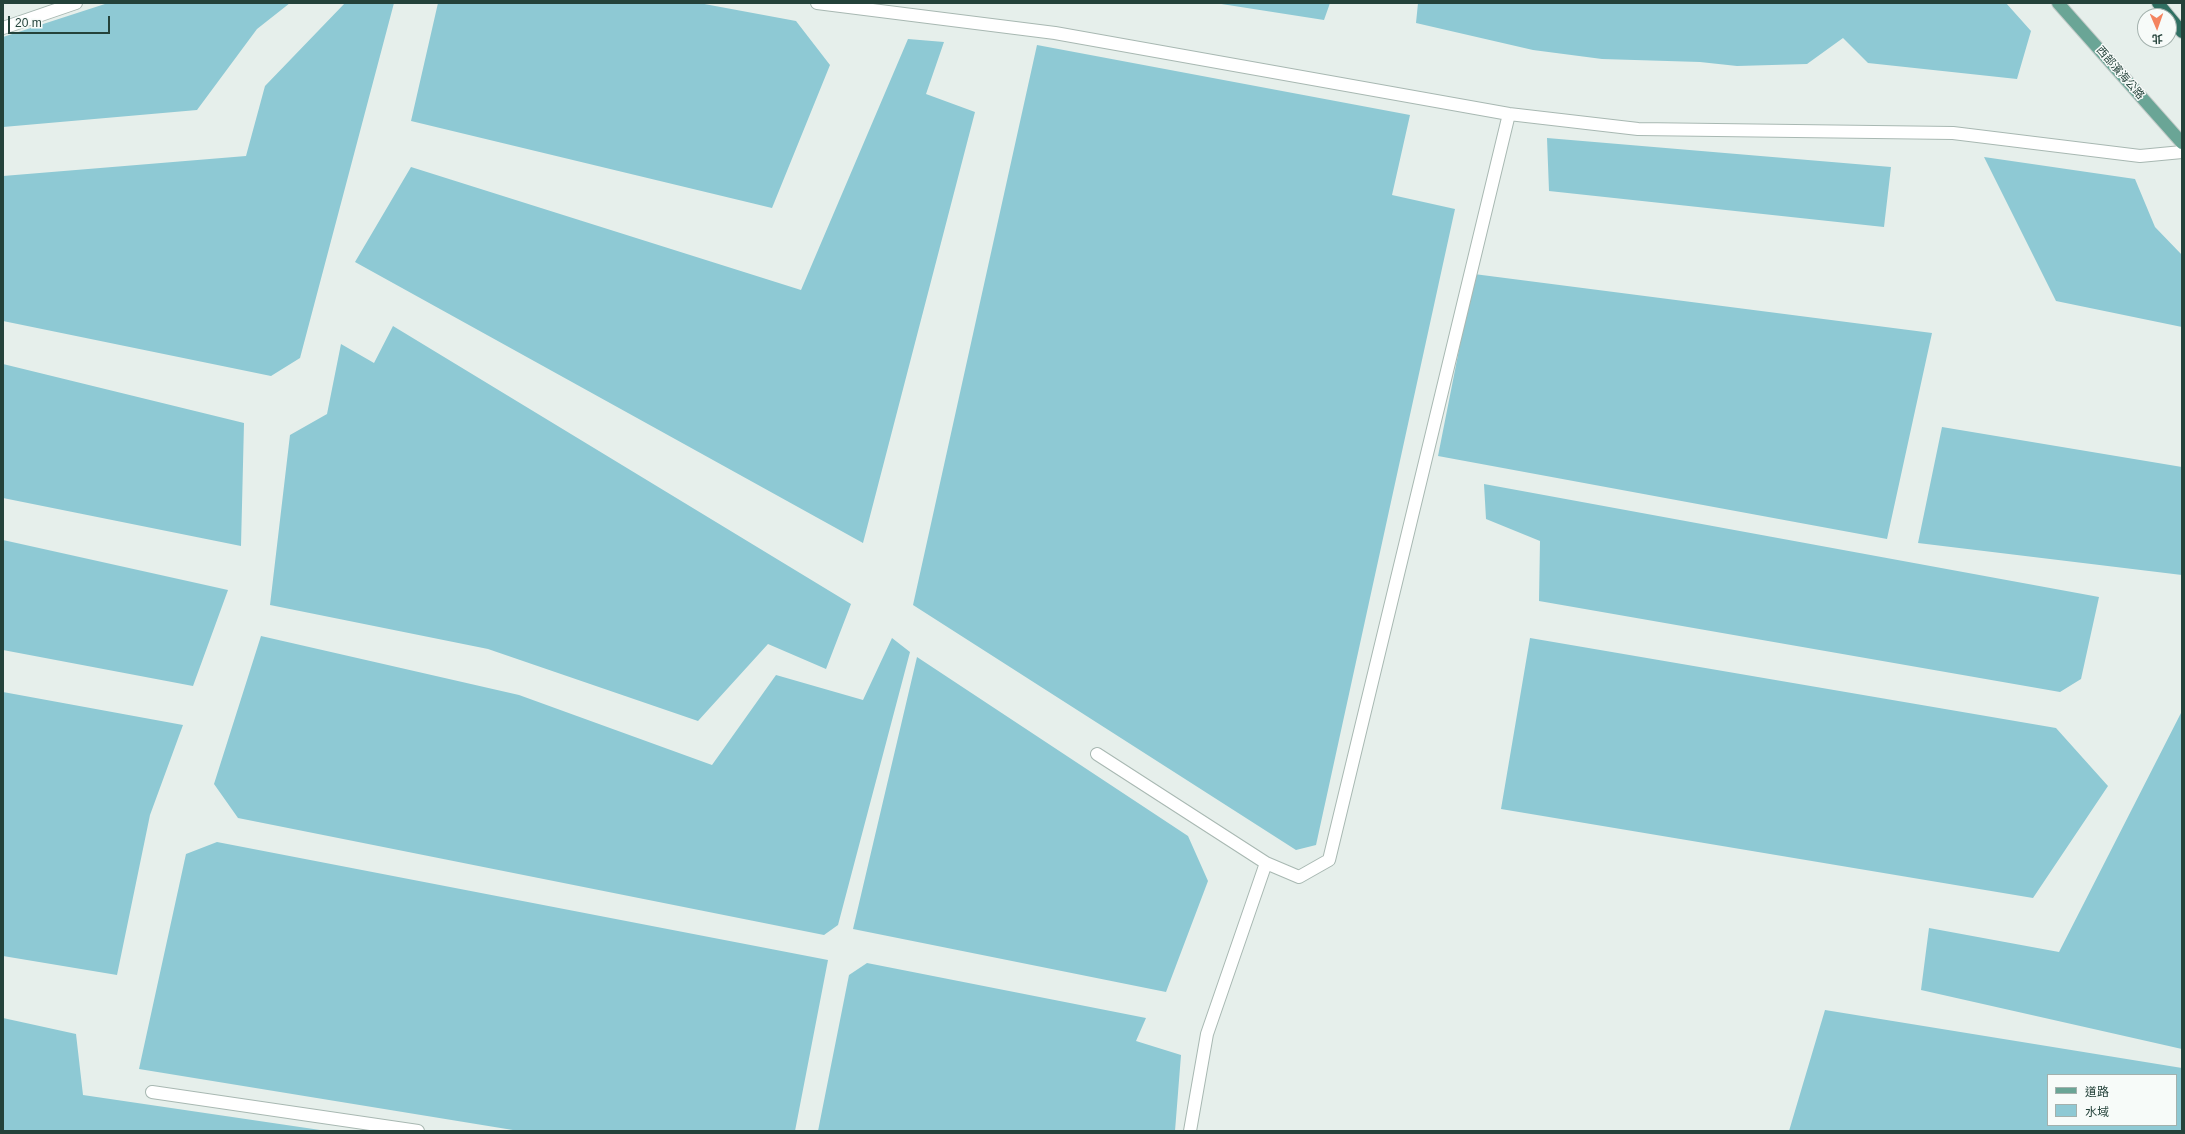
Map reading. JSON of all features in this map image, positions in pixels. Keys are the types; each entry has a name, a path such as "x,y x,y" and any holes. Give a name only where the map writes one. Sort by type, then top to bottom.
{"highway":[{"path":"2158,3 2182,32"}],"main road":[{"name":"西部濱海公路","path":"2058,3 2182,143"}],"lane":[{"path":"3,28 76,3"},
{"path":"817,3 1055,33 1509,114 1638,129 1953,133 2140,156 2182,152"},
{"path":"1097,754 1266,863 1299,877 1329,860 1509,114"},
{"path":"1190,1131 1207,1034 1266,863"},
{"path":"152,1092 418,1131"}],"water":[{"path":"108,3 290,3 257,29 197,110 3,127 3,37"},
{"path":"345,3 394,3 300,358 271,376 3,321 3,176 246,156 265,86"},
{"path":"438,3 699,3 796,21 830,65 772,208 411,121"},
{"path":"1215,3 1330,3 1324,20"},
{"path":"1418,3 2006,3 2031,31 2017,79 1868,63 1843,38 1807,64 1737,66 1700,62 1602,59 1533,50 1416,23"},
{"path":"908,39 944,42 926,94 975,112 863,543 355,262 411,167 801,290"},
{"path":"1037,45 1410,115 1392,195 1455,209 1316,845 1296,850 913,605"},
{"path":"1547,138 1891,167 1884,227 1549,191"},
{"path":"1984,157 2135,179 2155,227 2182,255 2182,327 2056,301"},
{"path":"1474,274 1932,333 1887,539 1438,456"},
{"path":"393,326 851,604 826,669 768,644 698,721 488,649 270,605 290,435 327,414 341,344 374,363"},
{"path":"3,364 244,423 241,546 3,498"},
{"path":"1942,427 2182,467 2182,575 1918,543"},
{"path":"1484,484 2099,597 2081,679 2060,692 1539,601 1540,541 1486,519"},
{"path":"3,540 228,590 193,686 3,650"},
{"path":"261,636 519,695 712,765 776,675 863,700 892,638 910,652 838,925 824,935 238,818 214,784"},
{"path":"1530,638 2056,728 2108,786 2033,898 1501,809"},
{"path":"917,657 1188,836 1208,881 1166,992 853,929"},
{"path":"3,692 183,725 150,815 117,975 3,956"},
{"path":"2182,711 2182,1049 1921,990 1929,928 2059,952"},
{"path":"217,842 828,960 795,1131 519,1131 139,1069 186,854"},
{"path":"867,963 1146,1018 1136,1041 1181,1055 1175,1131 818,1131 849,975"},
{"path":"1825,1010 2182,1068 2182,1131 1789,1131"},
{"path":"3,1018 76,1034 83,1095 327,1131 3,1131"}]}
